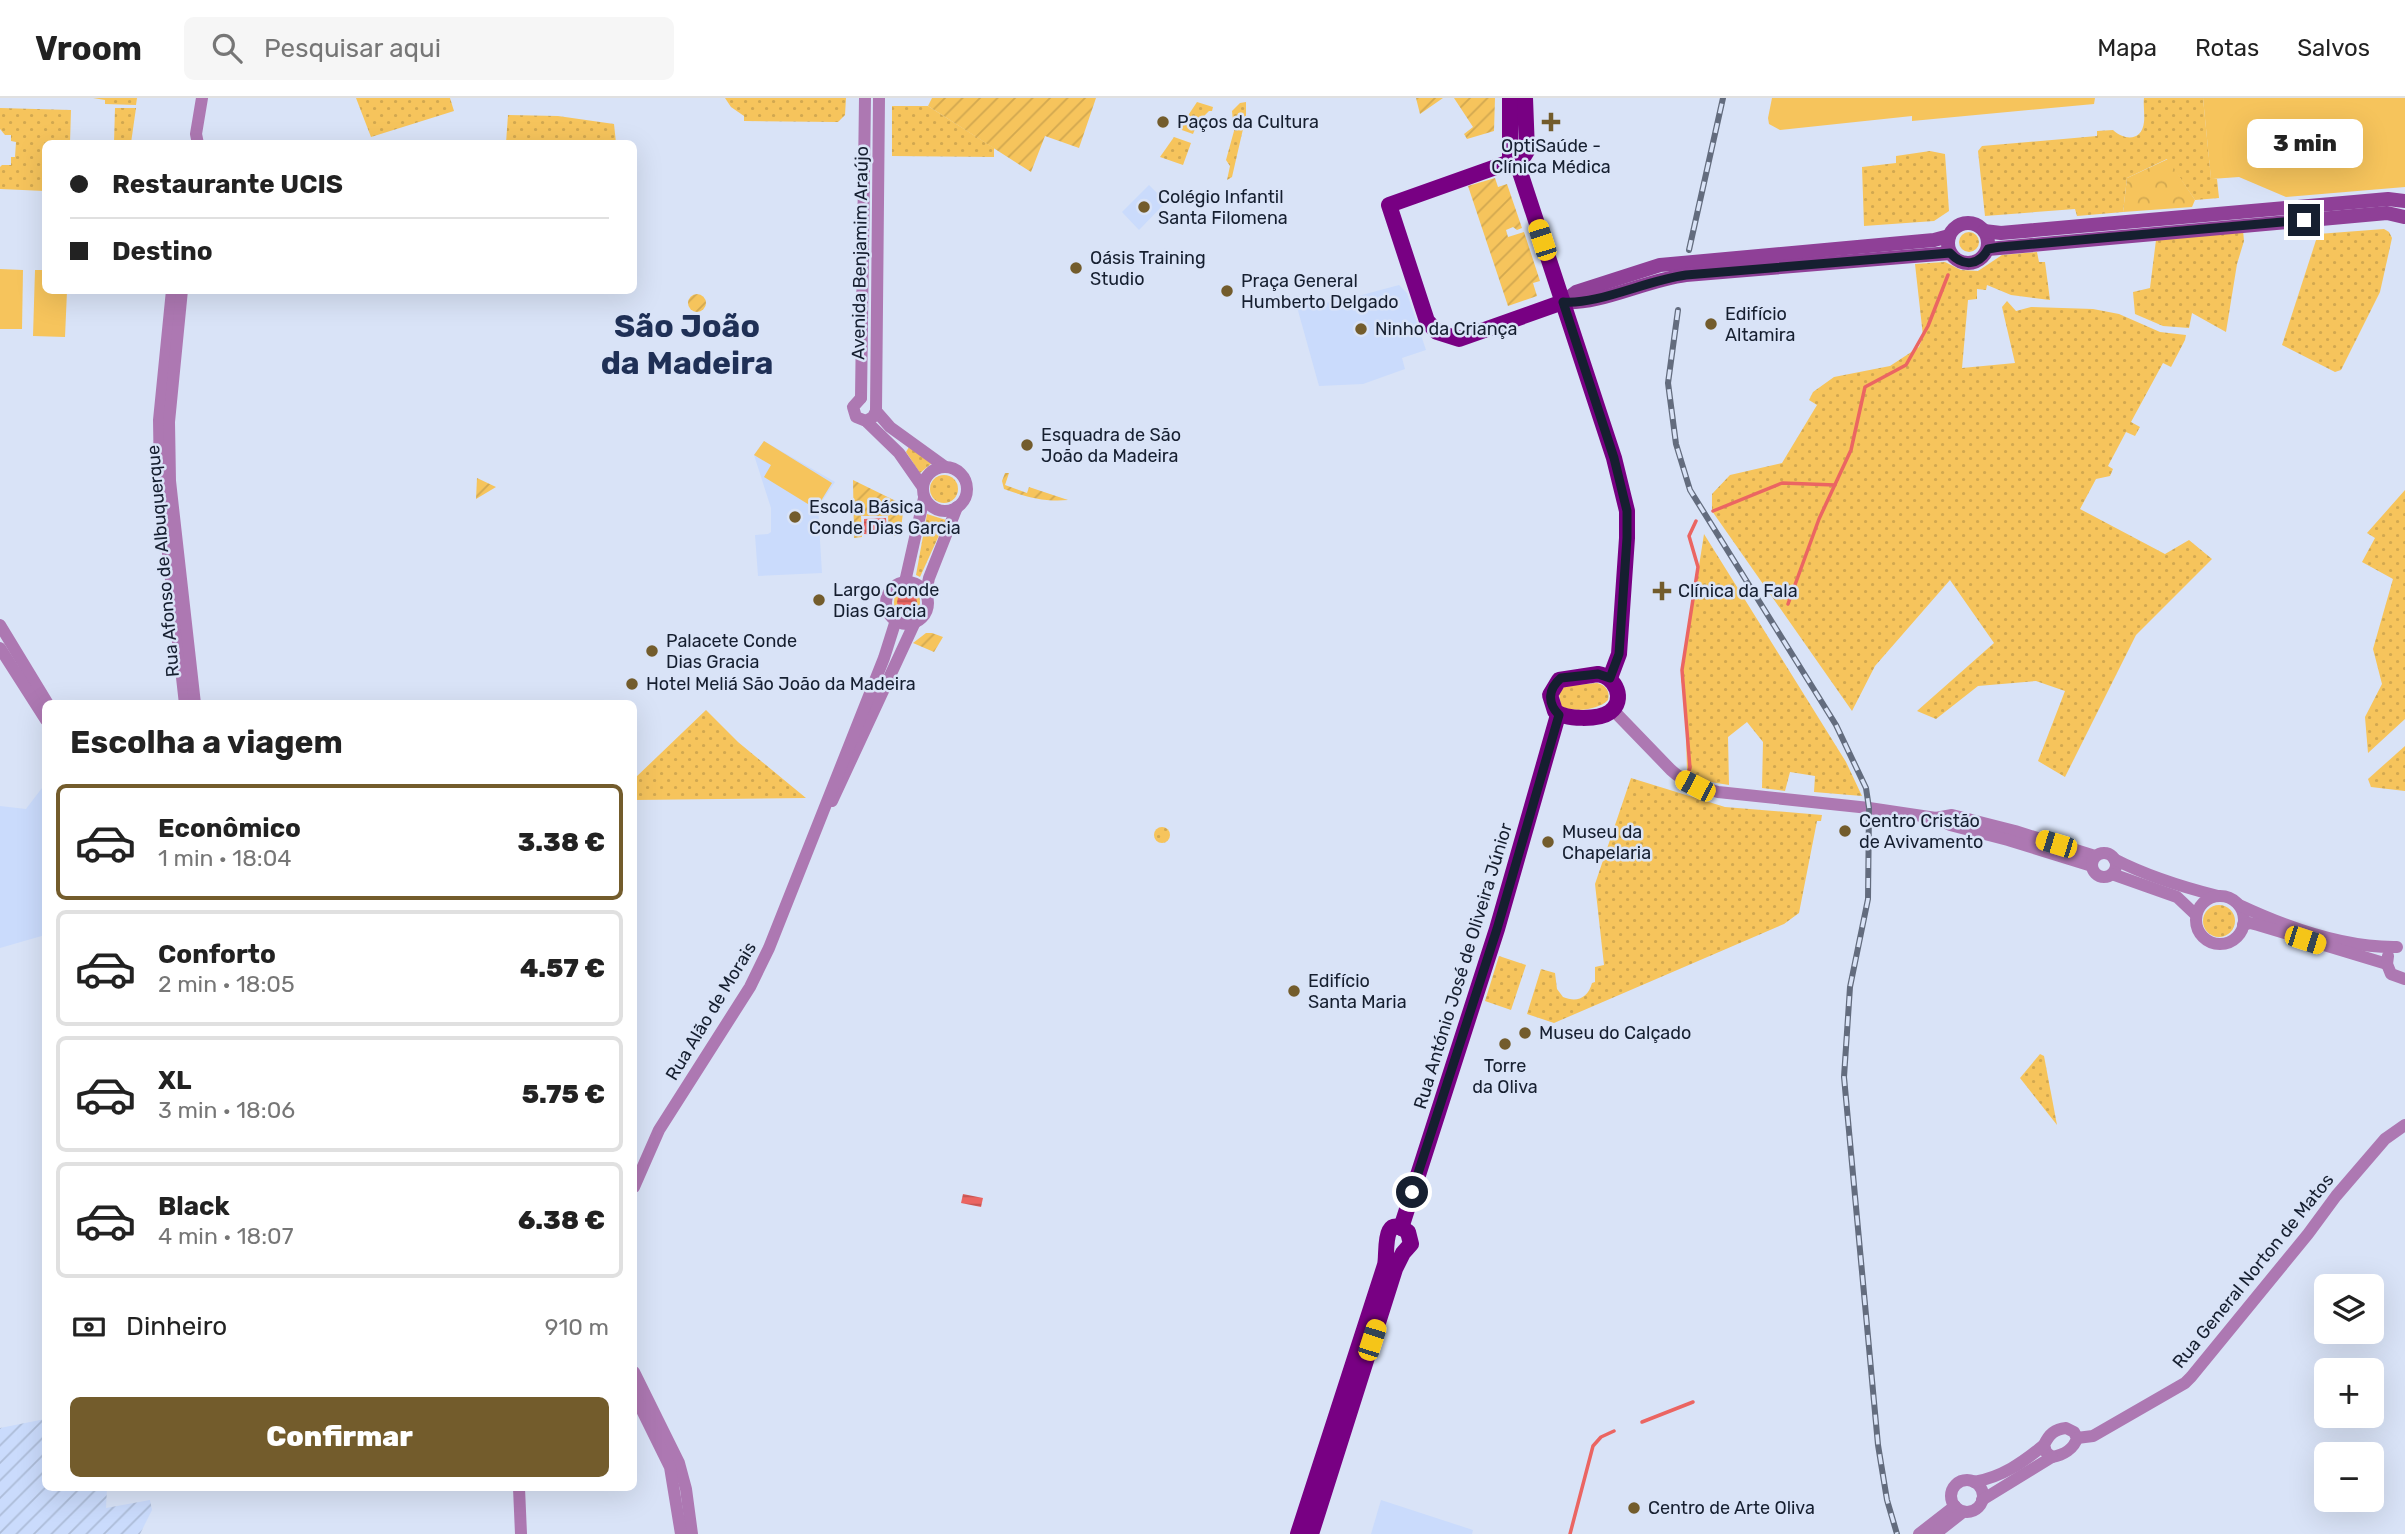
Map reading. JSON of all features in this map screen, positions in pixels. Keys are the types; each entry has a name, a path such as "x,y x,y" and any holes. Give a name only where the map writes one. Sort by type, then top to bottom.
{"main road":[{"path":"1510,98 1514,164 1614,458 1627,511 1619,654 1610,678 1618,691 1617,702 1613,710 1602,716 1567,718 1559,715"},
{"path":"1525,98 1527,150 1514,164 1389,205 1427,321 1437,332 1460,339 1563,302 1576,292 1660,265 1934,240 1949,236 1956,227 1967,223 2001,233 2388,199 2405,201"},
{"path":"1988,249 2387,212 2404,218"},
{"path":"1949,236 1950,253 1960,262 1973,263 1980,260 1988,249 1984,230"},
{"path":"1563,302 1581,303 1643,284 1686,275 1950,253"},
{"name":"Rua António José de Oliveira Júnior","path":"1298,1534 1396,1251 1410,1248 1412,1240 1408,1232 1401,1228 1493,941 1550,751 1559,715 1553,708 1550,695 1559,680 1598,674 1610,678"},
{"path":"1311,1534 1391,1282 1396,1251"}],"street":[{"path":"195,140 202,98"},
{"name":"Avenida Benjamim Araújo","path":"865,98 861,398 855,403 853,410 856,417 873,413 878,98"},
{"name":"Rua Afonso de Albuquerque","path":"172,294 159,420 160,482 185,700"},
{"name":"Rua Afonso de Albuquerque","path":"182,294 169,422 170,481 195,700"},
{"path":"861,398 871,399 873,413 933,508 939,510 957,507"},
{"path":"873,413 944,466"},
{"path":"923,492 927,474 944,466"},
{"name":"Rua Alão de Morais","path":"826,809 837,796 915,622 928,609 926,592 931,573 957,507 965,497 967,485 956,469 944,466"},
{"name":"Rua Alão de Morais","path":"637,1180 659,1130 750,987 769,948 884,658 896,620 888,610 887,600 894,586 905,582 923,492"},
{"path":"905,582 917,584 926,592"},
{"path":"896,620 902,623 915,622"},
{"path":"0,625 46,700"},
{"path":"0,648 42,714"},
{"path":"1613,710 1680,779 1695,786 1718,792 1936,818 1950,825 2094,861"},
{"path":"2094,861 2105,853 2133,869 2181,886 2230,898 2239,905 2336,939 2379,947 2403,946"},
{"path":"2112,874 2116,867 2114,859"},
{"path":"2094,861 2094,872 2100,877 2112,874 2177,897 2196,915"},
{"path":"2218,896 2201,904 2196,915 2195,922 2205,939 2217,944 2237,937 2244,925 2239,905"},
{"path":"2244,925 2258,925 2387,964"},
{"path":"2403,946 2391,951 2387,964 2391,974 2405,979"},
{"name":"Rua General Norton de Matos","path":"2077,1438 2093,1436 2185,1383 2336,1196 2385,1139 2405,1125"},
{"path":"637,1378 679,1463 686,1489 692,1534"},
{"path":"637,1400 670,1466 681,1534"},
{"name":"Rua General Norton de Matos","path":"1973,1482 1993,1479 2024,1462 2057,1429 2066,1428 2074,1432 2077,1438"},
{"name":"Rua General Norton de Matos","path":"1982,1500 2052,1457 2071,1449 2077,1438"},
{"path":"2044,1444 2046,1452 2052,1457"},
{"path":"1919,1534 1959,1509 1973,1511 1982,1500 1981,1489 1973,1482 1964,1481 1955,1486 1951,1496 1959,1509"},
{"path":"519,1491 522,1534"},
{"path":"1936,1534 1959,1509"}],"shaded area":[{"name":"Colégio Infantil Santa Filomena","path":"1149,185 1166,202 1139,230 1122,212"},
{"name":"Ninho da Criança","path":"1399,285 1407,293 1426,350 1402,358 1405,369 1363,384 1319,386 1297,307 1340,301"},
{"name":"Escola Básica Conde Dias Garcia","path":"764,441 835,482 818,507 822,573 758,576 755,535 771,532 771,508 754,455"},
{"path":"886,518 887,535 864,534 864,519"},
{"path":"907,592 914,595 917,602 914,609 907,612 900,609 897,602 900,595"},
{"path":"42,788 42,936 0,948 0,806 26,809"},
{"path":"963,1194 983,1198 981,1207 961,1203"},
{"path":"42,1420 42,1491 107,1491 106,1508 150,1500 152,1510 140,1534 0,1534 0,1428"},
{"path":"1381,1500 1473,1530 1472,1534 1371,1534"}],"green space":[{"path":"93,98 137,98 136,105 105,104 105,100"},
{"path":"356,98 450,98 454,111 371,137"},
{"path":"725,98 846,98 845,115 838,122 744,121 744,116 731,107"},
{"path":"932,98 1096,98 1079,148 1045,136 1031,172 928,106"},
{"path":"1416,98 1443,98 1420,114"},
{"path":"1454,98 1495,98 1494,131 1467,139 1464,134 1473,127"},
{"path":"1772,98 2095,98 2094,104 1912,121 1912,116 1780,130 1769,124"},
{"path":"2144,98 2203,98 2211,178 2217,179 2219,198 2195,200 2167,159 2127,178 2123,212 2077,216 2075,209 1985,216 1978,151 1982,146 2097,136 2097,131 2113,130 2123,136 2136,136 2143,128"},
{"path":"2203,98 2405,98 2405,187 2286,197 2239,177 2211,179"},
{"path":"1197,102 1213,107 1212,111 1198,122 1193,134 1179,129"},
{"path":"1246,102 1246,116 1232,177 1227,180 1230,166 1226,160 1234,131 1232,111 1240,103"},
{"path":"892,106 928,106 994,148 994,157 892,156"},
{"path":"0,108 71,110 70,140 42,140 42,191 0,189 0,167 11,165 11,157 15,157 16,142 11,141 11,135 5,135 0,129"},
{"path":"115,108 136,108 131,140 114,140"},
{"path":"508,115 558,116 614,124 616,140 506,140"},
{"path":"1174,137 1191,143 1183,165 1160,157"},
{"path":"1930,151 1945,154 1949,211 1934,221 1864,226 1862,167 1896,163 1896,156"},
{"path":"2168,159 2195,200 2192,207 2123,212 2127,178"},
{"path":"1495,178 1498,187 1507,184 1522,228 1517,230 1513,227 1506,230 1508,237 1524,232 1540,281 1533,283 1537,296 1508,306 1468,186"},
{"path":"2384,229 2392,238 2380,292 2341,370 2335,372 2282,345 2318,234"},
{"path":"2243,230 2244,241 2237,264 2226,332 2192,313 2189,328 2163,326 2135,314 2133,292 2150,288 2156,240"},
{"path":"1965,232 1973,232 1979,242 1973,252 1965,252 1959,246 1959,238"},
{"path":"2037,252 2039,262 2045,262 2050,300 2011,295 1987,285 1986,290 1977,289 1977,299 1968,300 1962,368 2015,363 2002,307 2007,301 2016,311 2031,307 2093,309 2119,314 2160,332 2186,335 2171,367 2163,363 2131,422 2140,427 2135,436 2126,432 2108,466 2113,469 2110,476 2096,479 2080,509 2165,554 2189,540 2212,559 2136,635 2065,777 2038,761 2065,691 2036,681 1978,686 1936,719 1917,711 1994,643 1950,580 1875,666 1852,711 1712,511 1712,494 1730,475 1782,463 1817,405 1809,400 1813,392 1834,377 1890,366 1919,347 1923,336 1915,264 1945,262 1961,270 1978,271 2002,255"},
{"path":"0,269 23,270 22,329 0,329"},
{"path":"35,270 42,270 42,294 67,294 65,337 33,336"},
{"path":"697,294 703,297 706,303 703,309 697,312 691,309 688,303 691,297"},
{"path":"764,441 832,483 816,509 764,477 771,465 754,455"},
{"path":"909,447 932,463 920,473 906,452"},
{"path":"1005,473 1009,473 1005,485 1027,493 1029,487 1068,500 1035,498 1004,489 1002,481"},
{"path":"944,475 954,479 958,489 954,499 944,503 934,499 930,489 934,479"},
{"path":"477,478 496,487 476,499"},
{"path":"853,480 904,505 900,536 889,536 888,516 861,516 862,537 854,538"},
{"path":"2405,490 2405,719 2368,753 2365,717 2382,684 2373,649 2393,579 2362,562 2375,538 2367,533"},
{"path":"927,514 946,520 920,577 916,575"},
{"path":"1704,534 1846,762 1862,796 1814,792 1815,776 1790,772 1785,791 1762,788 1763,742 1747,722 1728,737 1729,785 1698,780 1687,772 1685,693 1681,681"},
{"path":"907,589 916,593 920,602 916,611 907,615 898,611 894,602 898,593"},
{"path":"926,633 943,637 934,652 913,643"},
{"path":"1597,683 1608,691 1608,700 1604,703 1578,710 1561,706 1559,693 1565,686"},
{"path":"706,710 738,742 806,798 637,800 637,776"},
{"path":"2405,746 2405,791 2371,787 2368,779"},
{"path":"1631,778 1725,807 1822,815 1821,821 1817,821 1799,913 1784,924 1554,1023 1527,1014 1541,969 1555,973 1557,989 1563,997 1577,999 1585,996 1595,982 1595,967 1604,965 1595,884"},
{"path":"1162,827 1168,829 1168,841 1162,843 1156,841 1154,835 1156,829"},
{"path":"2219,905 2230,910 2235,921 2230,932 2219,937 2208,932 2203,921 2208,910"},
{"path":"1499,956 1526,965 1511,1010 1485,1001"},
{"path":"2040,1054 2044,1056 2057,1125 2020,1078"}],"waterway":[{"path":"1788,604 1819,519 1851,450 1865,387 1906,365 1928,326 1948,275"},
{"path":"1713,511 1782,483 1835,485"},
{"path":"1688,773 1690,768 1682,670 1698,567 1689,536 1696,521"},
{"path":"1642,1422 1693,1402"},
{"path":"1570,1534 1593,1446 1601,1437 1614,1431"}],"railway":[{"path":"1689,250 1723,98"},
{"path":"1678,310 1668,383 1676,444 1690,490 1836,725 1866,788 1869,808 1868,899 1850,987 1844,1077 1878,1445 1887,1500 1897,1534"}],"place":[{"name":"Paços da Cultura","path":"1163,122"},
{"name":"OptiSaúde - Clínica Médica","path":"1551,122"},
{"name":"Colégio Infantil Santa Filomena","path":"1144,207"},
{"name":"Oásis Training Studio","path":"1076,268"},
{"name":"Praça General Humberto Delgado","path":"1227,291"},
{"name":"Edifício Altamira","path":"1711,324"},
{"name":"Ninho da Criança","path":"1361,329"},
{"name":"Esquadra de São João da Madeira","path":"1027,445"},
{"name":"Escola Básica Conde Dias Garcia","path":"795,517"},
{"name":"Clínica da Fala","path":"1662,591"},
{"name":"Largo Conde Dias Garcia","path":"819,600"},
{"name":"Palacete Conde Dias Gracia","path":"652,651"},
{"name":"Hotel Meliá São João da Madeira","path":"632,684"},
{"name":"Centro Cristão de Avivamento","path":"1845,831"},
{"name":"Museu da Chapelaria","path":"1548,842"},
{"name":"Edifício Santa Maria","path":"1294,991"},
{"name":"Museu do Calçado","path":"1525,1033"},
{"name":"Torre da Oliva","path":"1505,1044"},
{"name":"Centro de Arte Oliva","path":"1634,1508"}],"district":[{"name":"São João da Madeira","path":"687,344"}],"route":[{"path":"1412,1192 1497,929 1550,751 1559,715 1550,701 1551,691 1561,678 1598,674 1610,678 1619,654 1627,511 1614,458 1563,302 1581,303 1665,278 1686,275 1950,253 1960,262 1973,263 1980,260 1988,249 2000,247 2304,220"}]}
